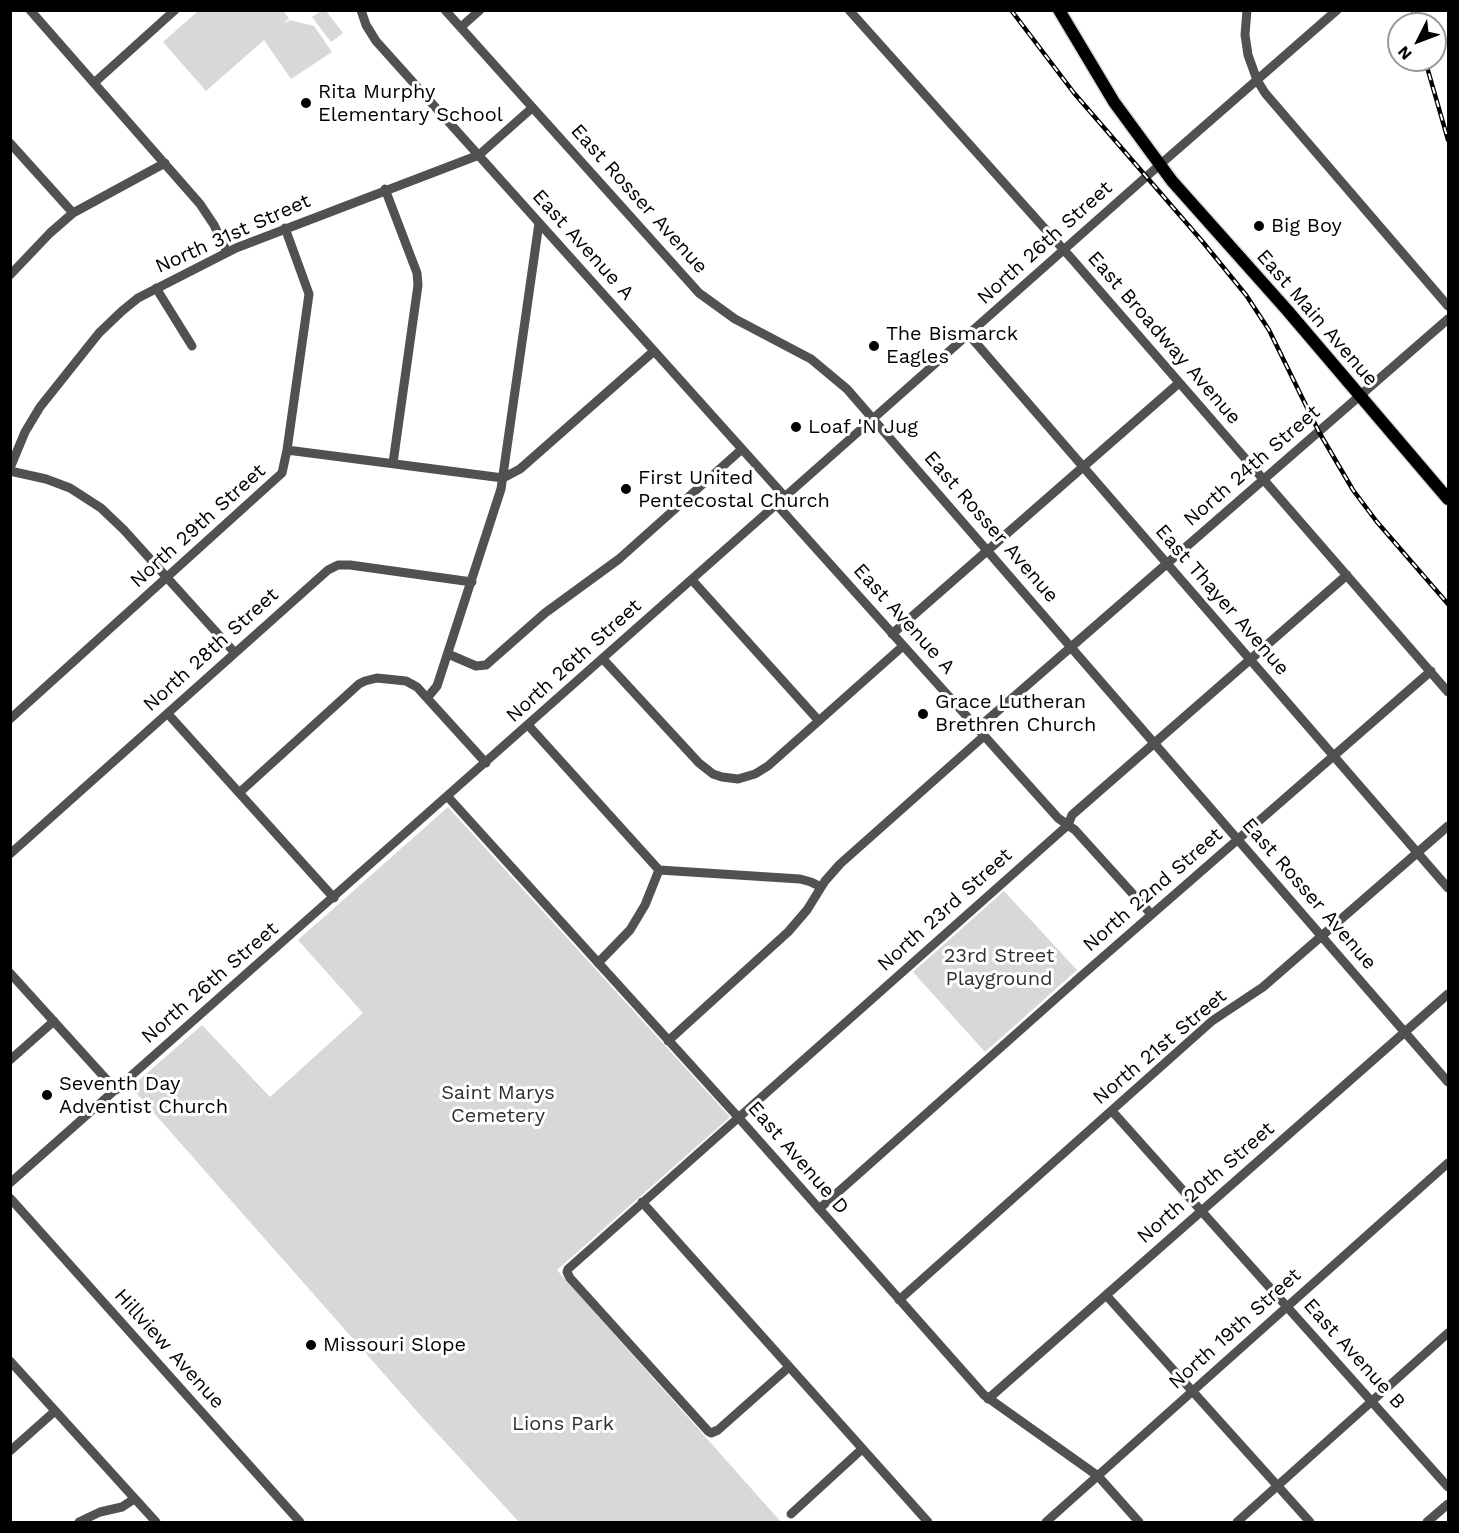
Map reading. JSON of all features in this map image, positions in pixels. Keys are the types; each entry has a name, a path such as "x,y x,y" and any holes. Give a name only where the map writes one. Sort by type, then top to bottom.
{"main road":[{"name":"East Main Avenue","path":"1059,10 1114,102 1160,165 1449,499"}],"street":[{"path":"30,10 206,211 227,252"},
{"path":"94,83 175,10"},
{"name":"East Avenue A","path":"361,10 366,25 376,40 786,498"},
{"name":"East Rosser Avenue","path":"445,10 701,295 735,320 789,346 822,367 840,382 1449,1082"},
{"path":"460,27 480,10"},
{"name":"East Broadway Avenue","path":"849,10 1064,250 1449,692"},
{"path":"1247,10 1246,45 1257,80 1276,106 1449,306"},
{"name":"North 26th Street","path":"10,1183 1337,10"},
{"name":"North 31st Street","path":"10,469 35,415 93,340 122,310 156,288 227,252 385,189 479,155 532,108"},
{"path":"10,144 73,213"},
{"path":"10,275 50,232 73,213 165,163"},
{"path":"385,189 417,273 418,285 393,463"},
{"path":"427,698 437,686 472,582 503,478 539,223"},
{"name":"North 29th Street","path":"10,719 278,479 285,467 309,294 285,228"},
{"path":"156,288 192,346"},
{"name":"North 24th Street","path":"668,1041 788,932 807,910 820,887 840,864 1071,647 1449,319"},
{"name":"East Thayer Avenue","path":"969,335 1449,888"},
{"path":"287,450 503,478 520,469 654,351"},
{"path":"892,634 1179,383"},
{"path":"448,654 476,666 483,666 539,618 612,564 742,449"},
{"path":"10,469 58,483 91,500 118,523 235,653"},
{"name":"East Avenue A","path":"777,506 1058,818 1068,825 1151,914"},
{"name":"North 28th Street","path":"10,854 322,574 338,566 350,565 472,582"},
{"name":"North 23rd Street","path":"789,1367 718,1430 711,1433 705,1429 567,1272 570,1266 1068,825 1072,815 1347,575"},
{"path":"692,580 819,721"},
{"path":"603,659 699,763 713,774 738,779 762,770 903,646"},
{"name":"North 22nd Street","path":"819,1209 1151,914 1431,671"},
{"path":"239,793 359,684 370,679 406,681 417,687 486,763"},
{"path":"168,714 334,898"},
{"path":"528,725 659,870 800,879 820,887"},
{"name":"East Avenue D","path":"448,797 988,1399 1098,1476 1139,1522"},
{"name":"North 21st Street","path":"899,1300 1212,1021 1263,987 1449,826"},
{"path":"598,963 630,930 645,905 659,870"},
{"path":"10,973 116,1090"},
{"name":"North 20th Street","path":"988,1399 1449,994"},
{"path":"10,1060 54,1021"},
{"name":"East Avenue B","path":"1112,1111 1449,1487"},
{"name":"North 19th Street","path":"1046,1522 1449,1163"},
{"name":"Hillview Avenue","path":"10,1198 300,1522"},
{"path":"642,1202 928,1522"},
{"path":"1106,1294 1310,1522"},
{"path":"1237,1522 1449,1333"},
{"path":"10,1361 156,1522"},
{"path":"10,1451 55,1411"},
{"path":"791,1514 862,1449"},
{"path":"79,1522 100,1512 122,1507 134,1499"},
{"path":"1427,1522 1449,1503"}],"green space":[{"path":"198,11 283,11 289,18 283,24 290,20 314,26 332,52 291,79 264,40 206,91 163,42"},
{"path":"321,11 326,11 343,33 331,42 312,17"},
{"name":"Saint Marys Cemetery","path":"448,807 730,1117 557,1270 781,1522 519,1522 421,1416 131,1087 202,1025 270,1097 363,1013 298,940"},
{"name":"23rd Street Playground","path":"1004,891 1077,970 985,1052 913,972"}],"railway":[{"path":"1011,10 1074,93 1246,295 1269,330 1319,432 1353,490 1377,522 1448,604"},
{"path":"1428,72 1448,140"}],"place":[{"name":"Rita Murphy Elementary School","path":"306,103"},
{"name":"Big Boy","path":"1259,226"},
{"name":"The Bismarck Eagles","path":"874,346"},
{"name":"Loaf 'N Jug","path":"796,427"},
{"name":"First United Pentecostal Church","path":"626,489"},
{"name":"Grace Lutheran Brethren Church","path":"923,714"},
{"name":"Seventh Day Adventist Church","path":"47,1095"},
{"name":"Missouri Slope","path":"311,1345"}],"park label":[{"name":"Lions Park","path":"563,1424"}]}
